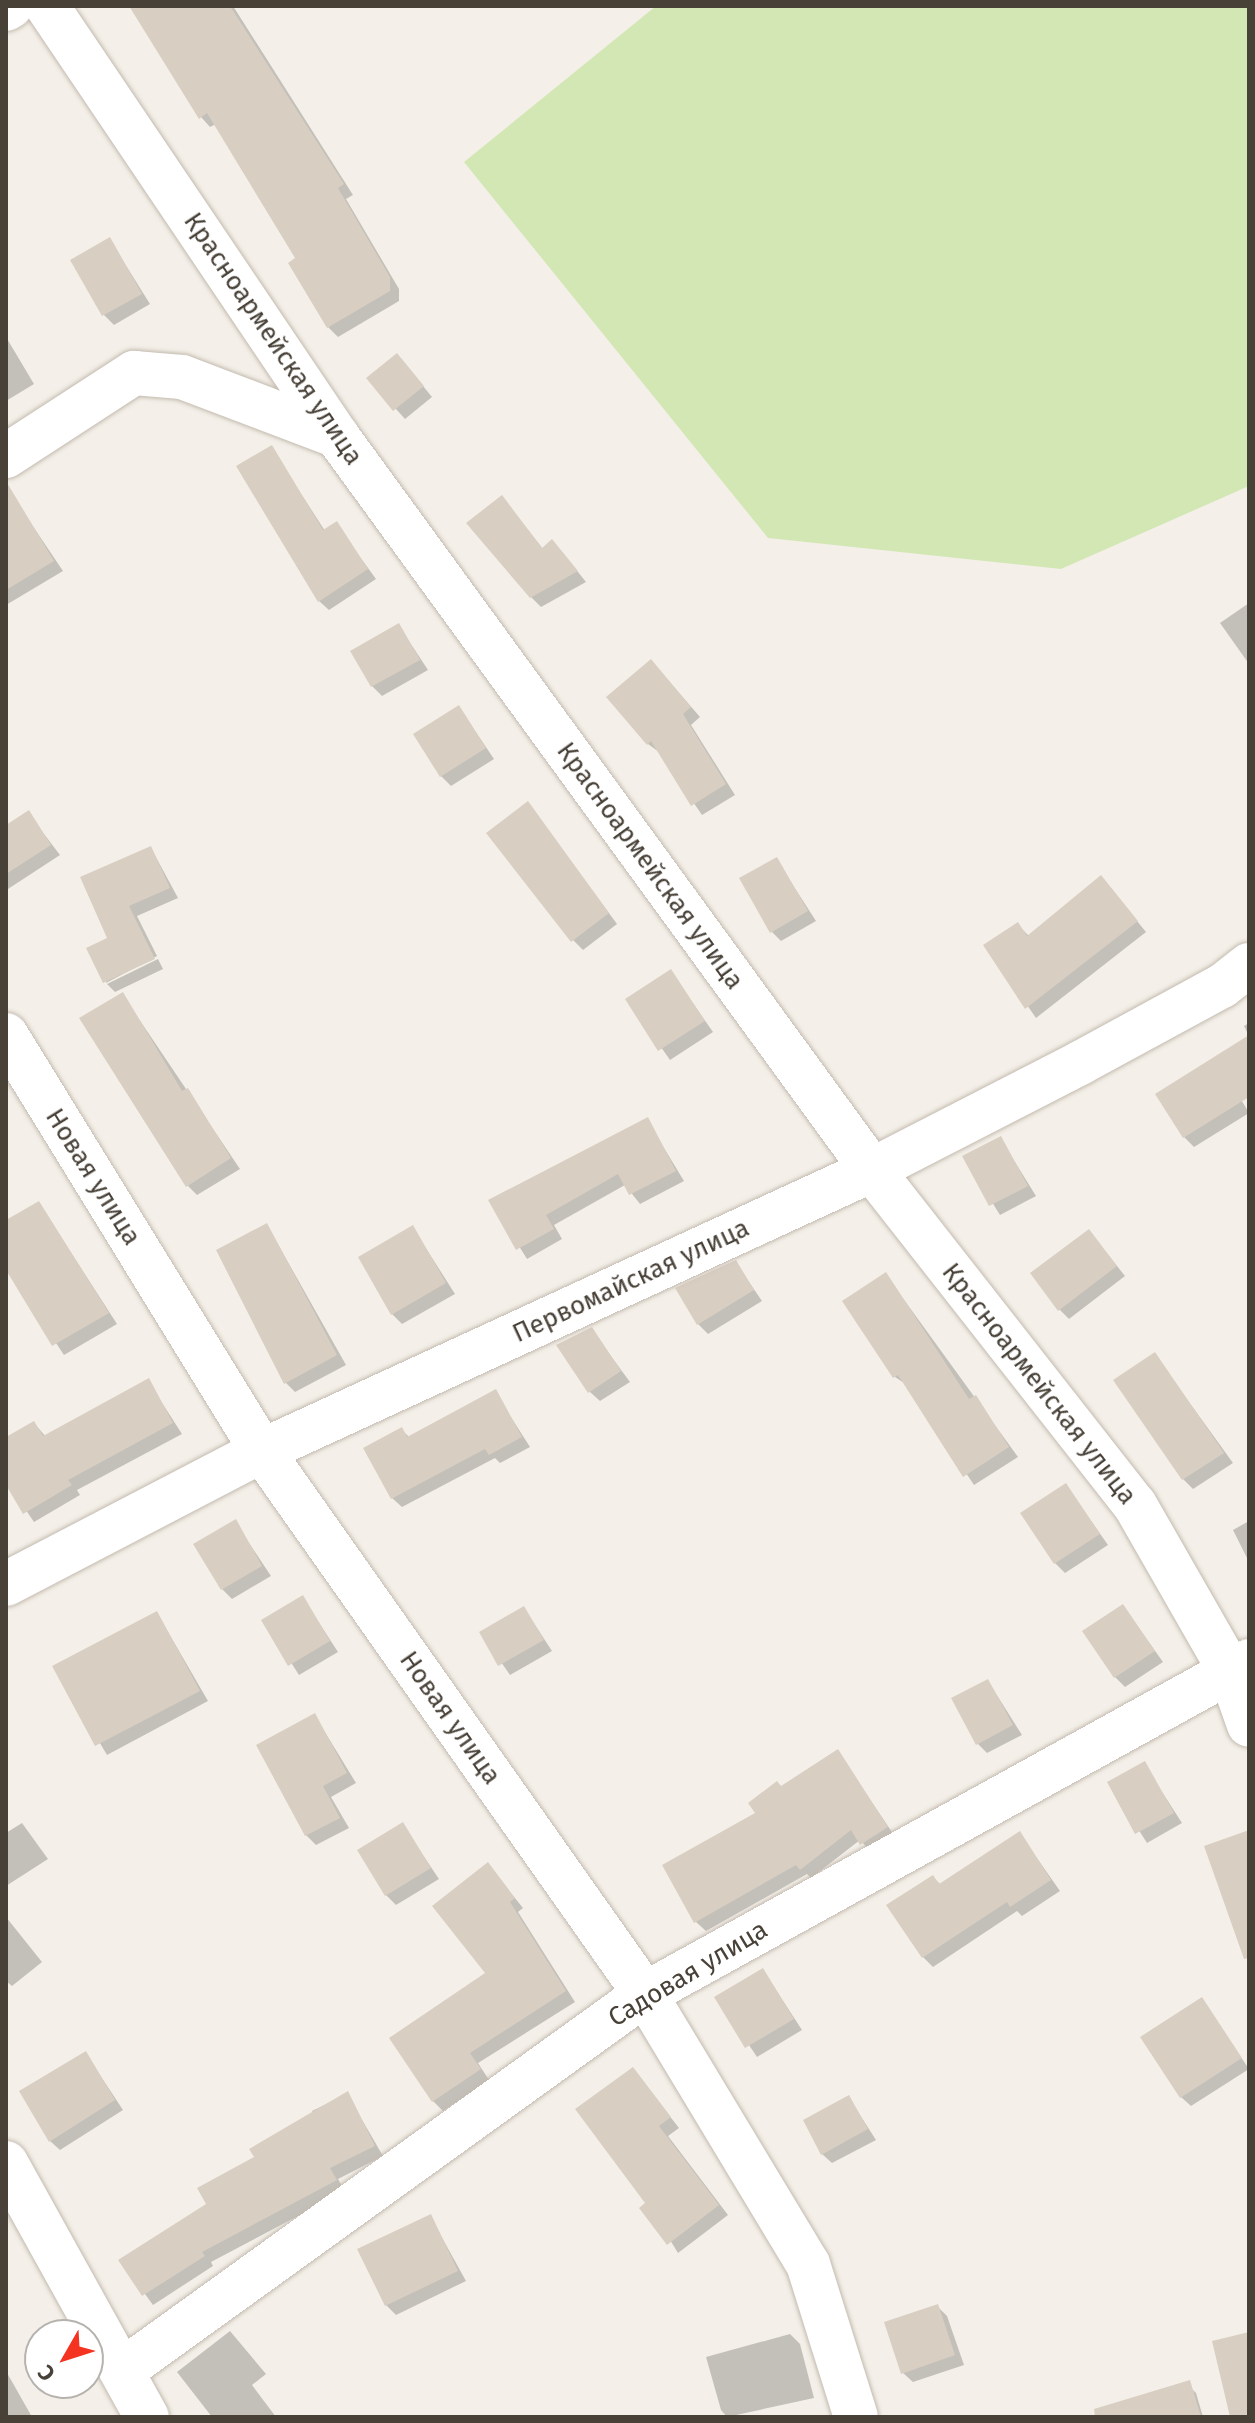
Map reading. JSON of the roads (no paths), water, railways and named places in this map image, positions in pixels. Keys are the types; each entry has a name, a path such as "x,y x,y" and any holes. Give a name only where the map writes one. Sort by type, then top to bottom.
{"street":[{"name":"Красноармейская улица","path":"47,6 337,436 872,1170 1135,1505 1239,1666 1249,1725"},
{"path":"6,456 134,373 182,377 337,436"},
{"name":"Первомайская улица","path":"6,1584 262,1451 872,1170 1222,986 1249,965"},
{"name":"Новая улица","path":"6,1035 262,1451 645,1994 808,2264 856,2417"},
{"name":"Садовая улица","path":"123,2370 645,1994 1239,1666"},
{"path":"6,2163 147,2417"}]}
